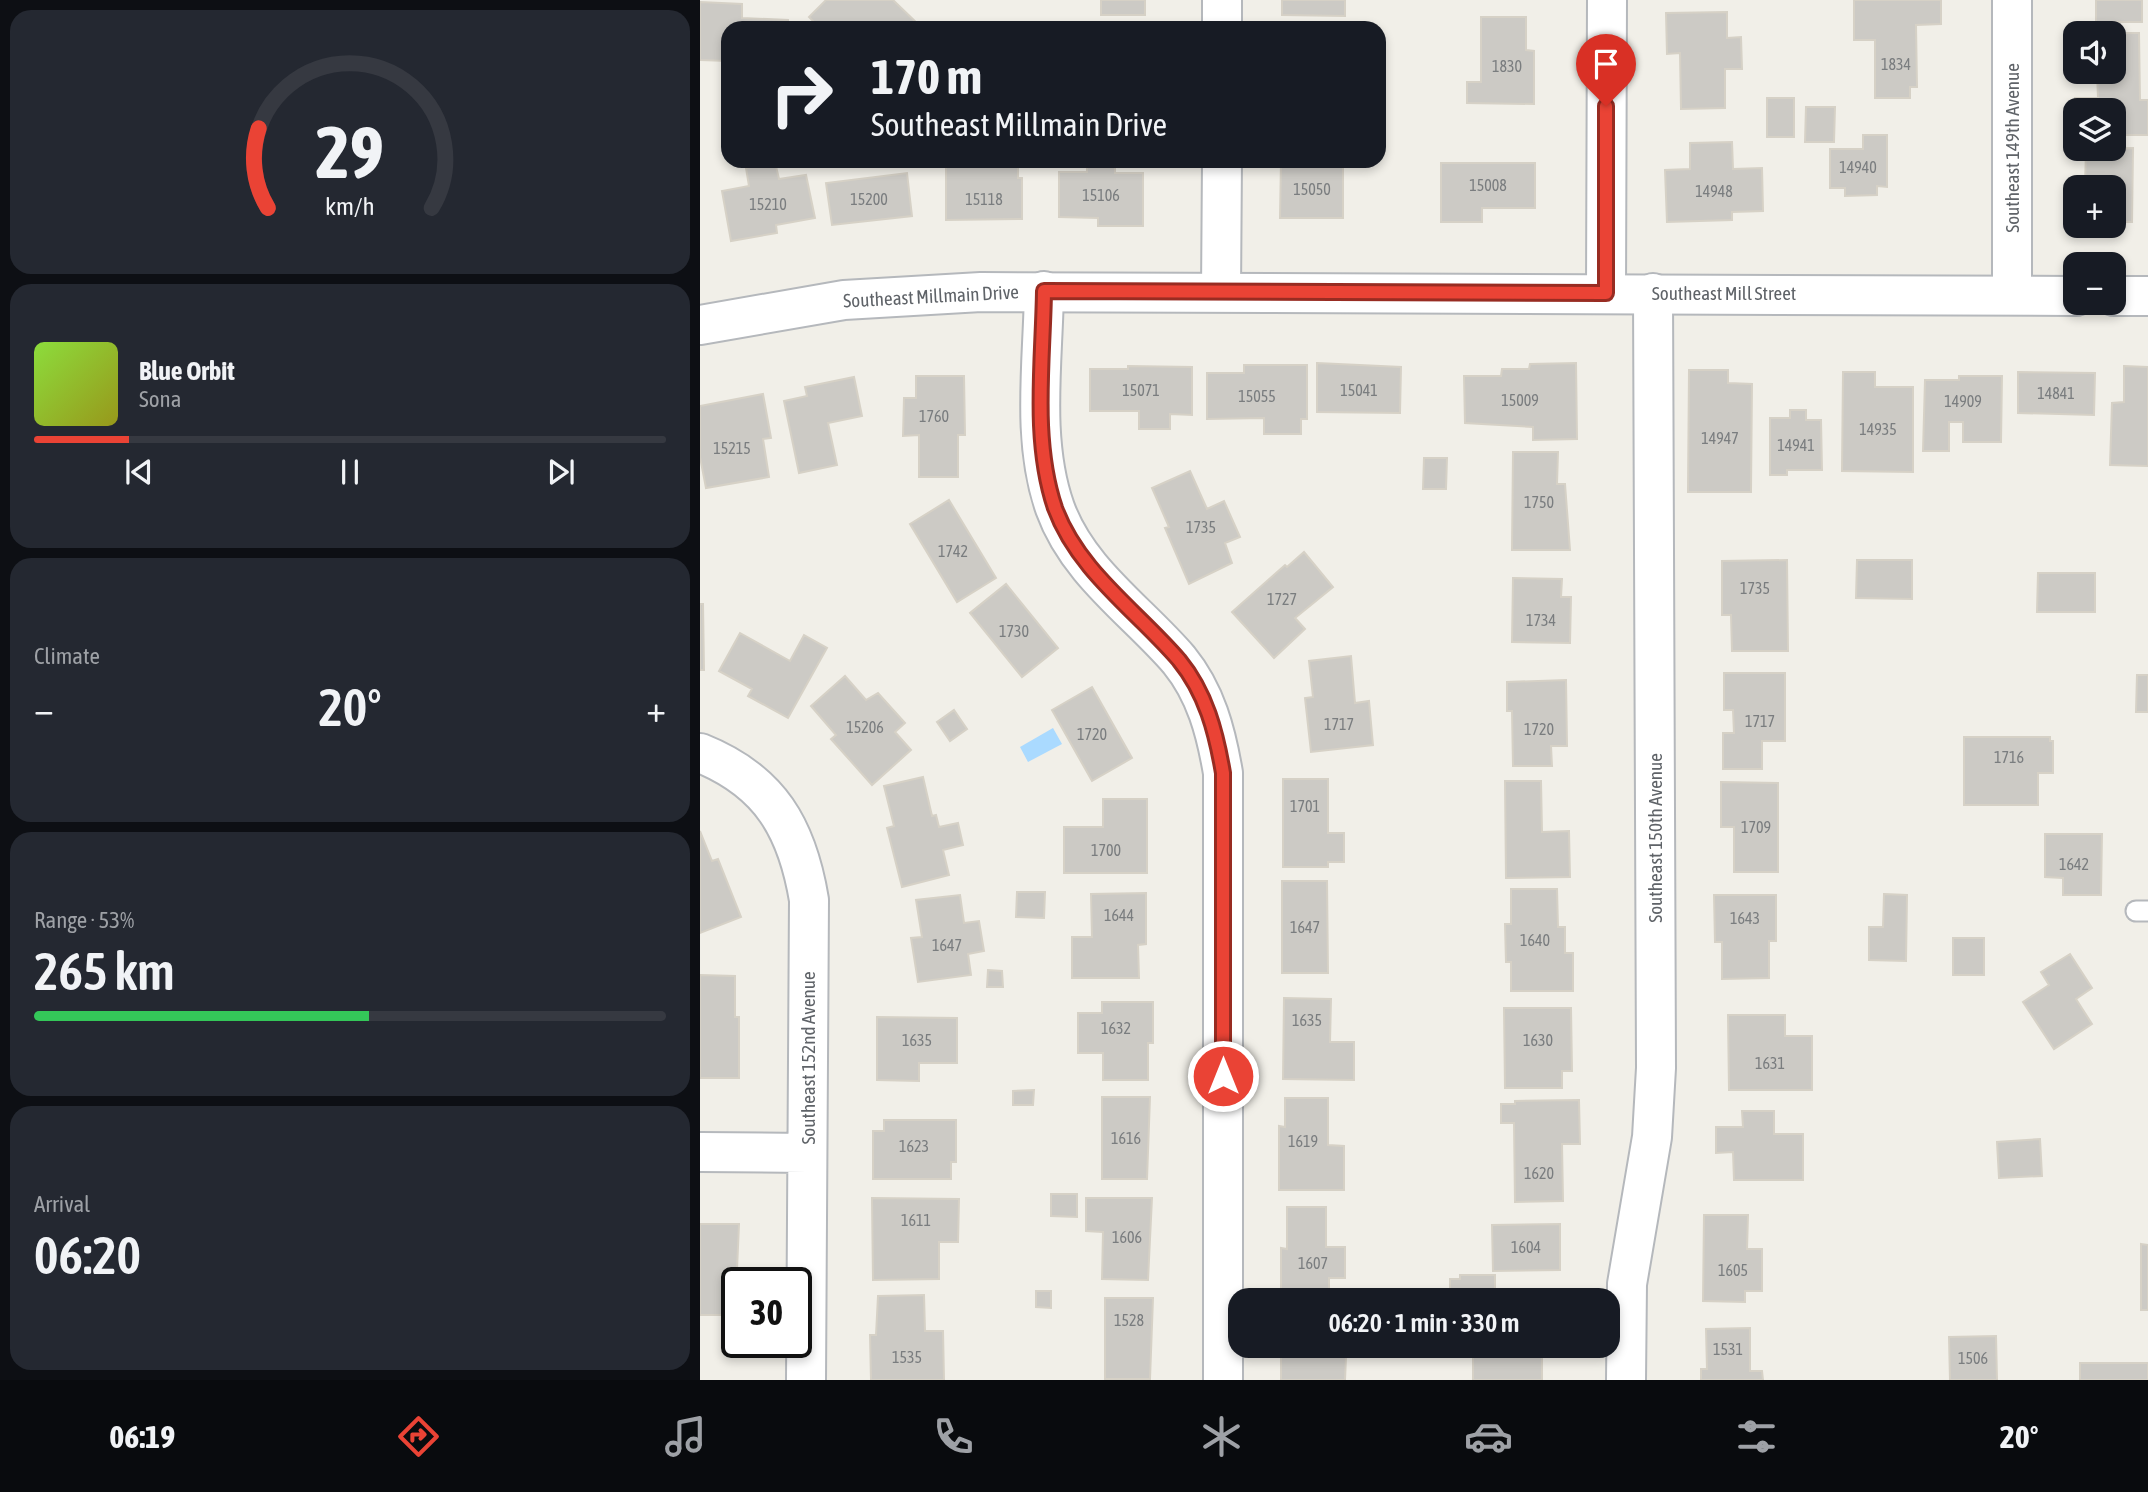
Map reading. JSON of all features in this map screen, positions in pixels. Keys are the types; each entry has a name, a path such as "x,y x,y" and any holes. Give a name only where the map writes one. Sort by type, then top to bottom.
{"street":[{"path":"1222,0 1222,21"},
{"path":"1606,293 1607,0"},
{"name":"Southeast 149th Avenue","path":"2012,0 2012,295"},
{"path":"1221,292 1222,168"},
{"path":"1044,291 1042,444 1056,510 1092,570 1179,661 1201,694 1217,734 1223,773 1223,1380"},
{"name":"Southeast Mill Street","path":"1374,292 2063,296"},
{"name":"Southeast Millmain Drive","path":"700,325 844,300 917,293 1374,292"},
{"name":"Southeast 150th Avenue","path":"1626,1380 1627,1284 1652,1137 1656,1068 1653,293"},
{"path":"2126,296 2148,296"},
{"name":"Southeast 152nd Avenue","path":"715,758 762,790 787,824 803,861 809,900 806,1380"},
{"path":"700,1152 807,1153"}],"water":[{"path":"1053,728 1062,744 1028,762 1020,747"}],"building":[{"path":"826,0 893,0 915,21 813,21 809,17"},
{"path":"1101,0 1145,0 1145,15 1101,15"},
{"path":"1282,0 1345,0 1345,16 1282,15"},
{"path":"1854,0 1941,0 1941,24 1916,25 1917,87 1910,87 1910,98 1875,98 1875,40 1854,40"},
{"path":"2096,0 2142,0 2142,22 2096,21"},
{"path":"700,2 742,4 742,18 788,20 721,21 721,61 700,60"},
{"path":"1727,12 1727,38 1741,37 1742,69 1725,69 1725,108 1681,109 1680,53 1667,54 1666,13"},
{"path":"1481,17 1526,17 1526,50 1534,51 1534,104 1467,103 1467,82 1481,82"},
{"path":"2126,33 2139,33 2140,100 2148,100 2148,135 2126,135 2126,98 2098,98 2097,84 2126,84"},
{"path":"1767,98 1794,98 1794,137 1767,137"},
{"path":"1806,107 1835,107 1834,142 1805,142"},
{"path":"1863,135 1887,135 1887,187 1877,186 1877,195 1845,196 1845,188 1830,188 1830,149 1863,149"},
{"path":"1732,142 1733,169 1762,168 1763,211 1732,212 1732,220 1667,222 1665,170 1690,169 1690,143"},
{"path":"2126,148 2133,148 2132,222 2126,222 2126,175 2085,175 2086,161 2126,161"},
{"path":"1441,163 1535,163 1535,208 1482,208 1482,222 1441,222"},
{"path":"746,168 776,168 779,179 806,175 815,218 776,225 777,233 731,241 722,191 749,186"},
{"path":"946,168 1018,168 1018,178 1022,178 1022,219 946,220"},
{"path":"1087,168 1115,168 1115,173 1143,173 1143,226 1098,226 1098,218 1059,217 1059,172 1087,172"},
{"path":"1281,168 1343,168 1343,218 1280,218"},
{"path":"907,173 912,216 832,225 826,183"},
{"path":"1317,363 1401,367 1400,413 1317,412"},
{"path":"1576,363 1577,439 1533,440 1533,427 1465,423 1464,376 1501,376 1502,369 1529,369 1530,364"},
{"path":"1244,365 1307,365 1307,419 1301,419 1301,434 1264,434 1264,418 1207,419 1207,373 1244,373"},
{"path":"1128,366 1192,367 1192,415 1170,414 1170,429 1139,429 1139,411 1090,411 1090,369 1128,369"},
{"path":"2124,366 2148,367 2148,466 2110,465 2112,403 2124,402"},
{"path":"1689,370 1728,370 1728,383 1752,384 1751,492 1688,492"},
{"path":"1843,372 1875,372 1875,387 1913,387 1913,472 1842,471"},
{"path":"2018,372 2095,373 2094,415 2018,413"},
{"path":"916,376 964,376 965,435 958,435 958,477 919,477 919,435 903,436 904,398 916,398"},
{"path":"1959,376 2002,376 2001,442 1963,442 1963,422 1949,422 1949,451 1923,451 1925,380 1959,380"},
{"path":"854,377 862,416 828,423 837,465 799,473 784,401 807,396 805,387"},
{"path":"763,394 771,438 763,439 769,477 706,488 700,457 700,406"},
{"path":"1790,410 1806,410 1806,420 1821,420 1822,470 1787,470 1787,475 1770,475 1770,418 1790,418"},
{"path":"1513,452 1558,452 1557,484 1565,484 1570,550 1512,550"},
{"path":"1424,458 1447,458 1446,489 1423,489"},
{"path":"1190,471 1207,509 1224,501 1240,537 1225,543 1232,563 1189,584 1165,528 1169,527 1152,488"},
{"path":"949,500 996,578 957,602 910,524"},
{"path":"1304,552 1333,587 1295,618 1305,629 1274,658 1232,612 1285,565 1287,567"},
{"path":"1787,560 1788,651 1732,651 1731,615 1722,615 1722,561"},
{"path":"1857,560 1912,560 1912,599 1856,598"},
{"path":"2038,573 2095,573 2095,612 2037,612"},
{"path":"1513,578 1562,579 1561,597 1571,597 1570,643 1512,642"},
{"path":"1006,584 1058,648 1022,677 970,613"},
{"path":"700,604 703,604 704,670 700,670"},
{"path":"740,633 790,661 804,635 827,648 788,718 748,696 752,689 719,671"},
{"path":"1351,656 1355,703 1369,701 1373,745 1311,752 1305,698 1313,697 1309,661"},
{"path":"1724,673 1785,673 1785,741 1762,741 1762,769 1723,769 1723,733 1734,733 1733,710 1724,710"},
{"path":"2137,675 2148,675 2148,712 2136,712"},
{"path":"845,676 866,700 878,693 905,723 895,732 911,750 872,785 831,739 836,735 811,706"},
{"path":"1566,680 1567,746 1551,746 1552,766 1513,766 1512,711 1507,711 1507,682"},
{"path":"1092,687 1132,758 1092,781 1052,710"},
{"path":"954,710 967,729 950,741 937,722"},
{"path":"1964,737 2050,737 2050,741 2053,741 2053,773 2038,773 2038,805 1964,805"},
{"path":"923,777 932,816 936,815 939,827 958,823 963,845 943,850 949,875 902,887 887,828 894,826 884,786"},
{"path":"1283,779 1328,779 1328,833 1344,833 1344,862 1328,862 1328,867 1283,867"},
{"path":"1505,781 1541,781 1542,832 1569,831 1570,877 1506,878"},
{"path":"1721,782 1778,783 1778,872 1734,872 1734,827 1721,827"},
{"path":"1103,799 1147,799 1147,873 1064,873 1064,827 1103,827"},
{"path":"700,831 712,861 718,859 741,917 700,933"},
{"path":"2045,834 2102,834 2101,895 2063,895 2063,878 2045,877"},
{"path":"1282,881 1327,881 1328,973 1282,973"},
{"path":"1511,889 1557,889 1558,927 1565,927 1565,953 1573,953 1573,991 1511,991 1511,962 1506,962 1505,924 1511,924"},
{"path":"1017,892 1045,892 1044,918 1016,917"},
{"path":"1146,893 1146,944 1138,945 1139,978 1072,978 1072,937 1092,937 1091,894"},
{"path":"1884,894 1907,895 1906,961 1869,960 1869,927 1883,927"},
{"path":"960,895 964,923 979,921 984,951 968,954 971,975 918,982 911,938 922,937 916,900"},
{"path":"1714,895 1776,895 1776,941 1769,941 1769,978 1722,979 1722,942 1715,942"},
{"path":"1953,938 1984,938 1984,975 1953,975"},
{"path":"2070,954 2092,988 2076,999 2092,1024 2054,1049 2023,1002 2049,985 2041,972"},
{"path":"988,970 1002,971 1003,987 987,987"},
{"path":"700,975 735,976 735,1017 739,1017 739,1078 700,1078"},
{"path":"1284,998 1331,999 1330,1042 1354,1042 1354,1080 1283,1079"},
{"path":"1102,1002 1153,1002 1153,1043 1148,1043 1148,1080 1103,1080 1103,1053 1078,1053 1078,1013 1102,1013"},
{"path":"1504,1008 1571,1008 1572,1071 1562,1071 1562,1088 1505,1088"},
{"path":"1728,1015 1785,1015 1785,1036 1812,1036 1812,1090 1729,1090"},
{"path":"877,1017 957,1018 957,1063 919,1063 919,1081 877,1080"},
{"path":"1034,1090 1033,1105 1013,1105 1013,1091"},
{"path":"1102,1097 1150,1097 1147,1179 1102,1179"},
{"path":"1285,1098 1328,1098 1328,1145 1344,1146 1344,1190 1279,1190 1279,1126 1285,1127"},
{"path":"1579,1100 1580,1144 1562,1144 1563,1201 1515,1202 1514,1123 1501,1123 1501,1104 1515,1104 1515,1101"},
{"path":"1742,1111 1774,1111 1774,1134 1803,1134 1803,1180 1734,1180 1733,1152 1716,1153 1716,1127 1743,1127"},
{"path":"884,1120 956,1120 956,1162 951,1162 951,1179 873,1179 873,1131 884,1131"},
{"path":"2040,1139 2042,1176 1999,1178 1997,1142"},
{"path":"1051,1194 1077,1194 1077,1217 1051,1216"},
{"path":"872,1198 959,1199 958,1242 939,1242 939,1279 873,1280"},
{"path":"1086,1198 1152,1198 1148,1280 1102,1279 1103,1232 1086,1231"},
{"path":"1287,1207 1326,1207 1326,1247 1345,1247 1345,1278 1329,1278 1329,1288 1281,1288 1281,1248 1287,1249"},
{"path":"1704,1215 1748,1215 1747,1249 1762,1249 1762,1291 1745,1291 1745,1302 1703,1301"},
{"path":"700,1224 739,1224 737,1267 721,1267 721,1315 700,1315"},
{"path":"1560,1224 1560,1270 1493,1271 1492,1225"},
{"path":"2141,1244 2148,1245 2148,1310 2141,1310"},
{"path":"1460,1275 1495,1275 1495,1288 1450,1288 1450,1279 1460,1279"},
{"path":"1036,1291 1051,1291 1051,1308 1036,1307"},
{"path":"924,1295 925,1331 943,1331 944,1380 871,1380 870,1335 876,1335 878,1296"},
{"path":"1105,1298 1153,1298 1150,1379 1105,1379"},
{"path":"1750,1328 1750,1371 1762,1371 1763,1380 1701,1380 1701,1369 1707,1369 1706,1329"},
{"path":"1996,1336 1997,1380 1950,1380 1949,1337"},
{"path":"1281,1358 1346,1358 1345,1380 1281,1380"},
{"path":"1473,1358 1542,1358 1542,1380 1473,1380"},
{"path":"2080,1363 2148,1363 2148,1380 2080,1380"}],"route":[{"path":"1223,1076 1223,773 1217,734 1201,694 1179,661 1092,570 1056,510 1042,444 1044,291 1606,293 1606,106"}]}
